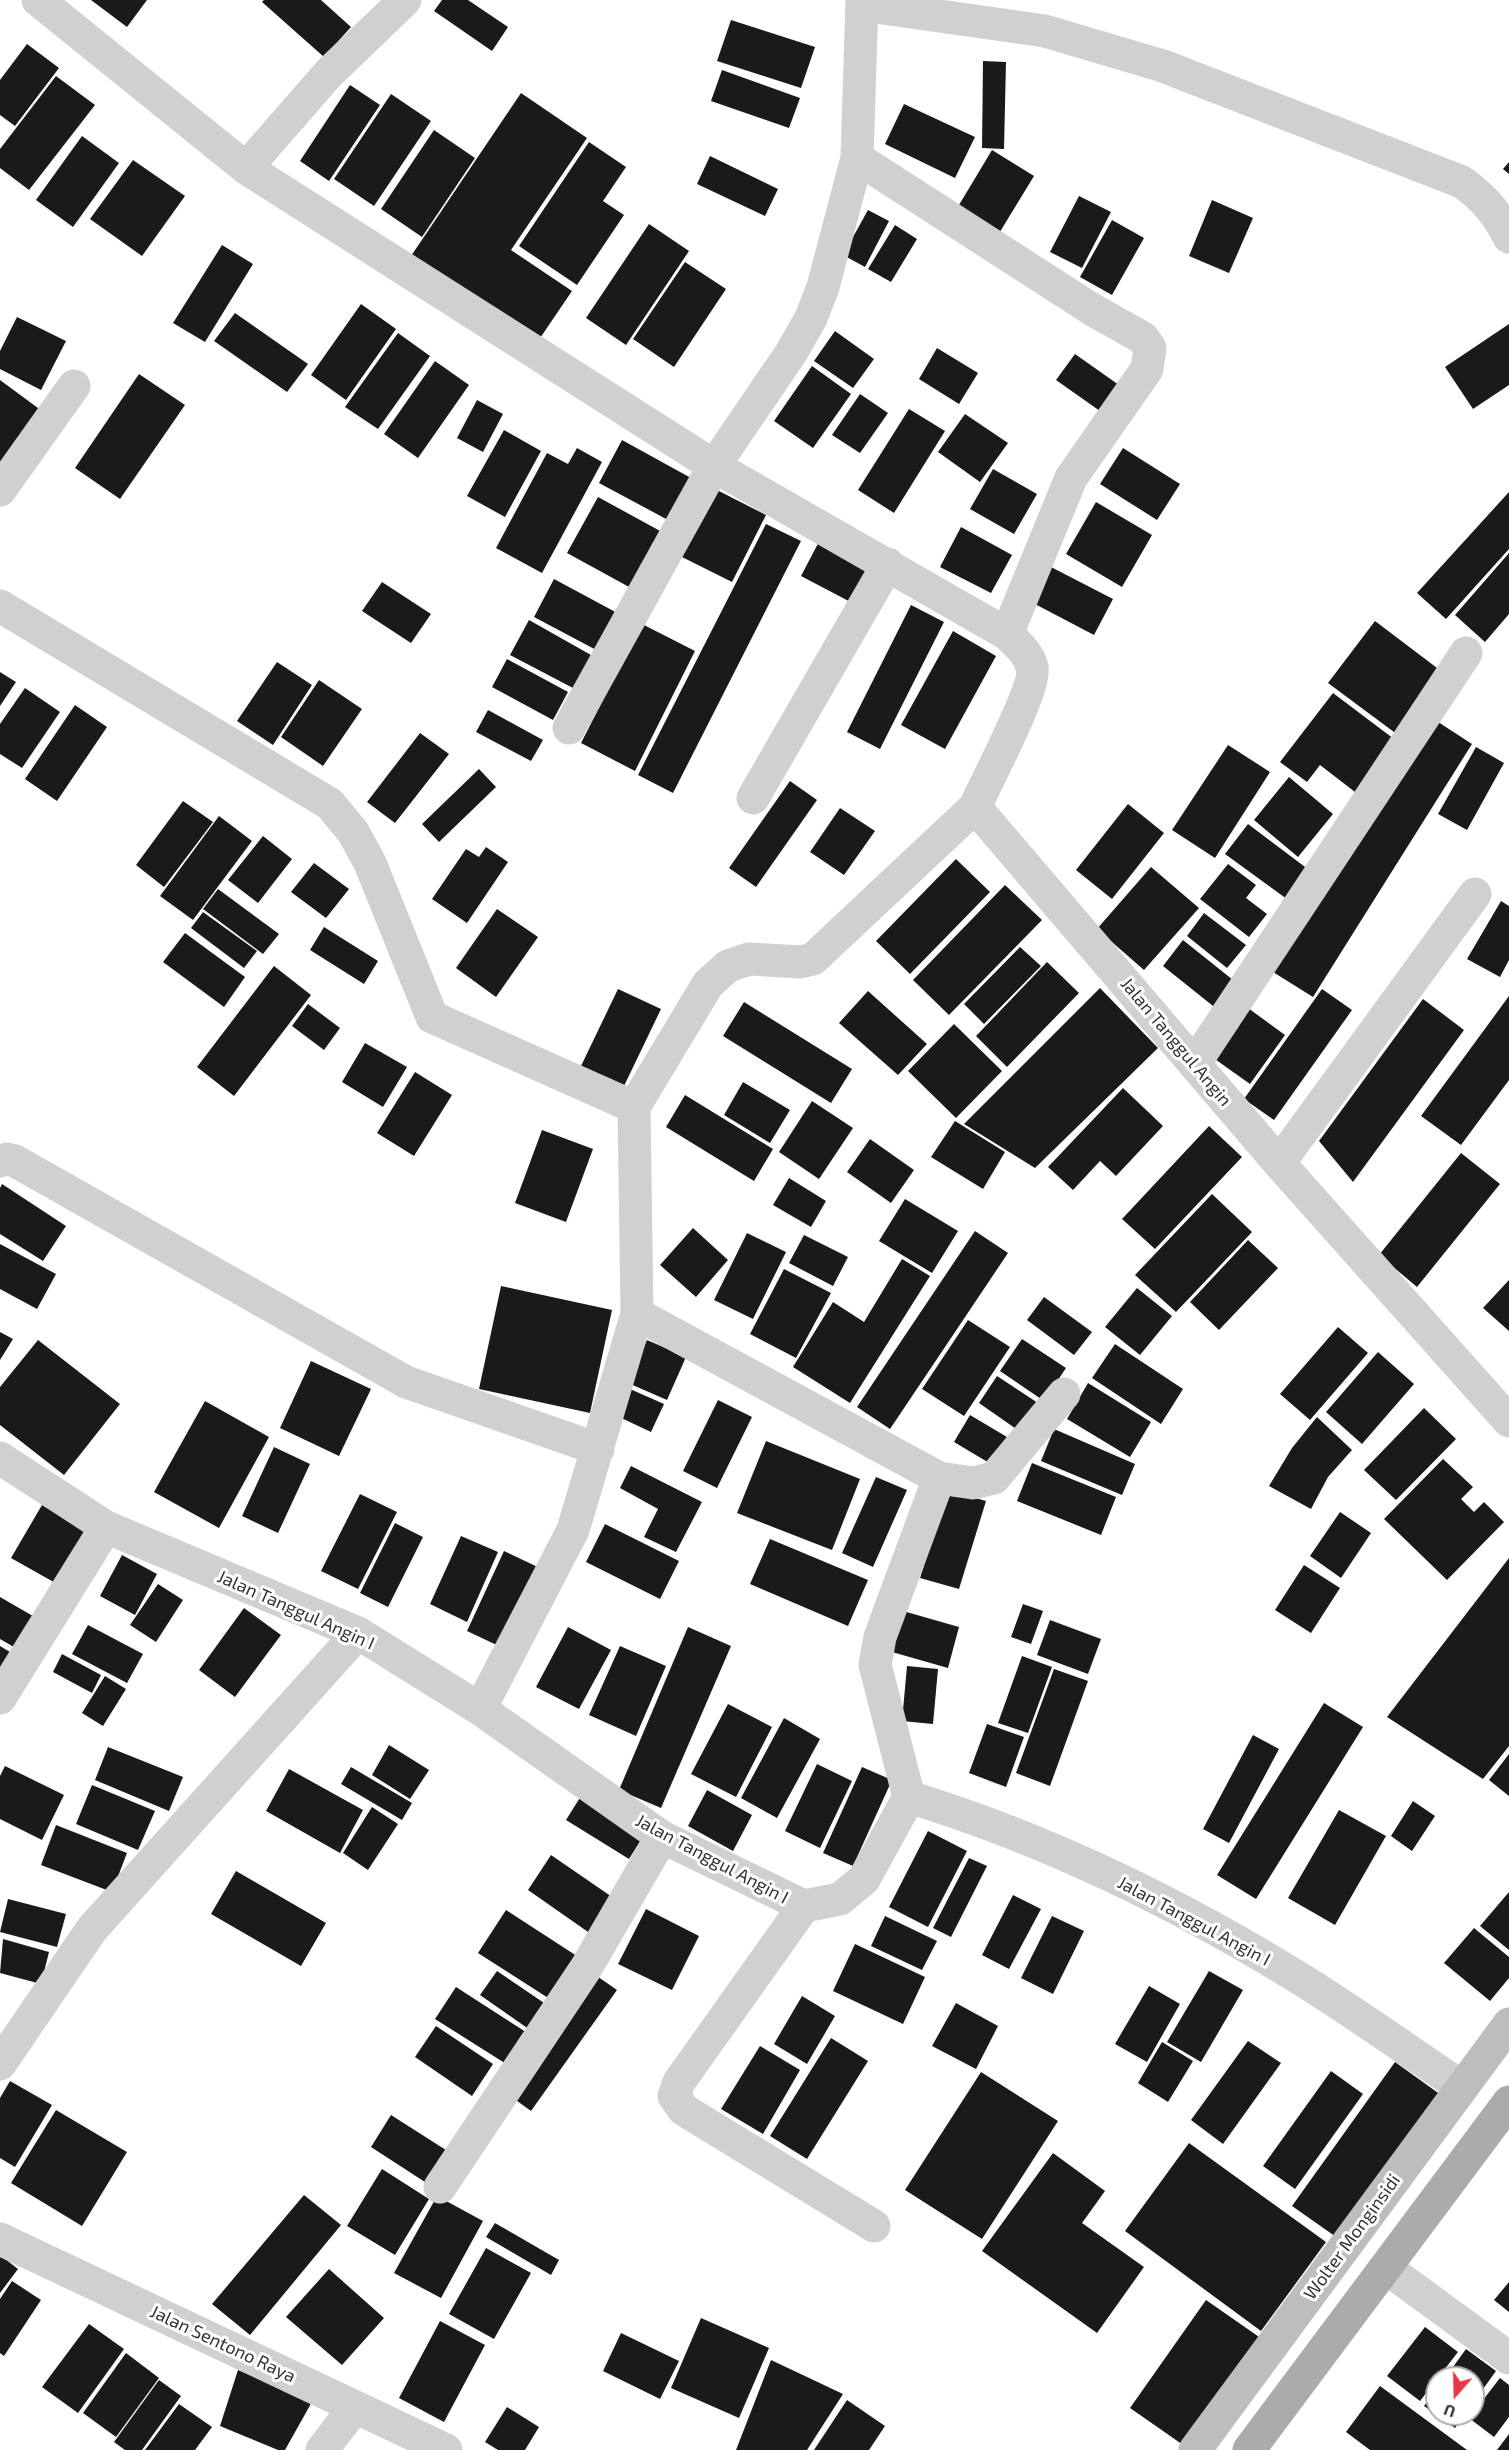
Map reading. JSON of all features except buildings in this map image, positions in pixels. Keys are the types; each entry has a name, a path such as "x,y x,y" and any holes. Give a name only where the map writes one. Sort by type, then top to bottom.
{"main road":[{"name":"Wolter Monginsidi","path":"1195,2450 1509,2024"},
{"path":"1249,2450 1509,2102"}],"street":[{"path":"38,0 246,168 714,466 1007,634 1024,650 1032,668 1029,690 975,807 813,959 800,962 750,959 728,966 708,984 634,1107 637,1314 573,1530 480,1709"},
{"path":"246,168 298,106 405,0"},
{"path":"568,728 714,466 791,353 811,318 823,287 858,158 862,3 1045,31 1163,66 1392,157 1462,182 1483,198 1497,213 1509,237"},
{"path":"858,158 1093,310 1143,339 1150,348 1147,369 1071,478 1007,634"},
{"path":"0,490 74,386"},
{"path":"753,798 888,564"},
{"path":"0,606 330,804 353,832 370,863 432,1017 634,1107"},
{"path":"1195,1063 1466,653"},
{"name":"Jalan Tanggul Angin","path":"975,807 1279,1163 1509,1421"},
{"path":"1279,1163 1475,894"},
{"path":"0,1161 7,1159 15,1161 406,1382 598,1449"},
{"path":"637,1314 939,1478 973,1483 994,1478 1064,1394"},
{"name":"Jalan Tanggul Angin I","path":"0,1458 106,1527 358,1634 480,1709 662,1836 804,1906 840,1899 864,1879 909,1797 976,1818 1165,1901 1315,1988 1462,2087"},
{"path":"909,1797 875,1665 880,1637 939,1478"},
{"path":"0,1698 106,1527"},
{"path":"0,2064 92,1929 358,1634"},
{"path":"440,2187 586,1968 662,1836"},
{"path":"804,1906 679,2082 674,2096 684,2110 874,2226"},
{"name":"Jalan Sentono Raya","path":"0,2239 446,2450"},
{"path":"1386,2268 1509,2358"},
{"path":"322,2450 355,2407"}]}
